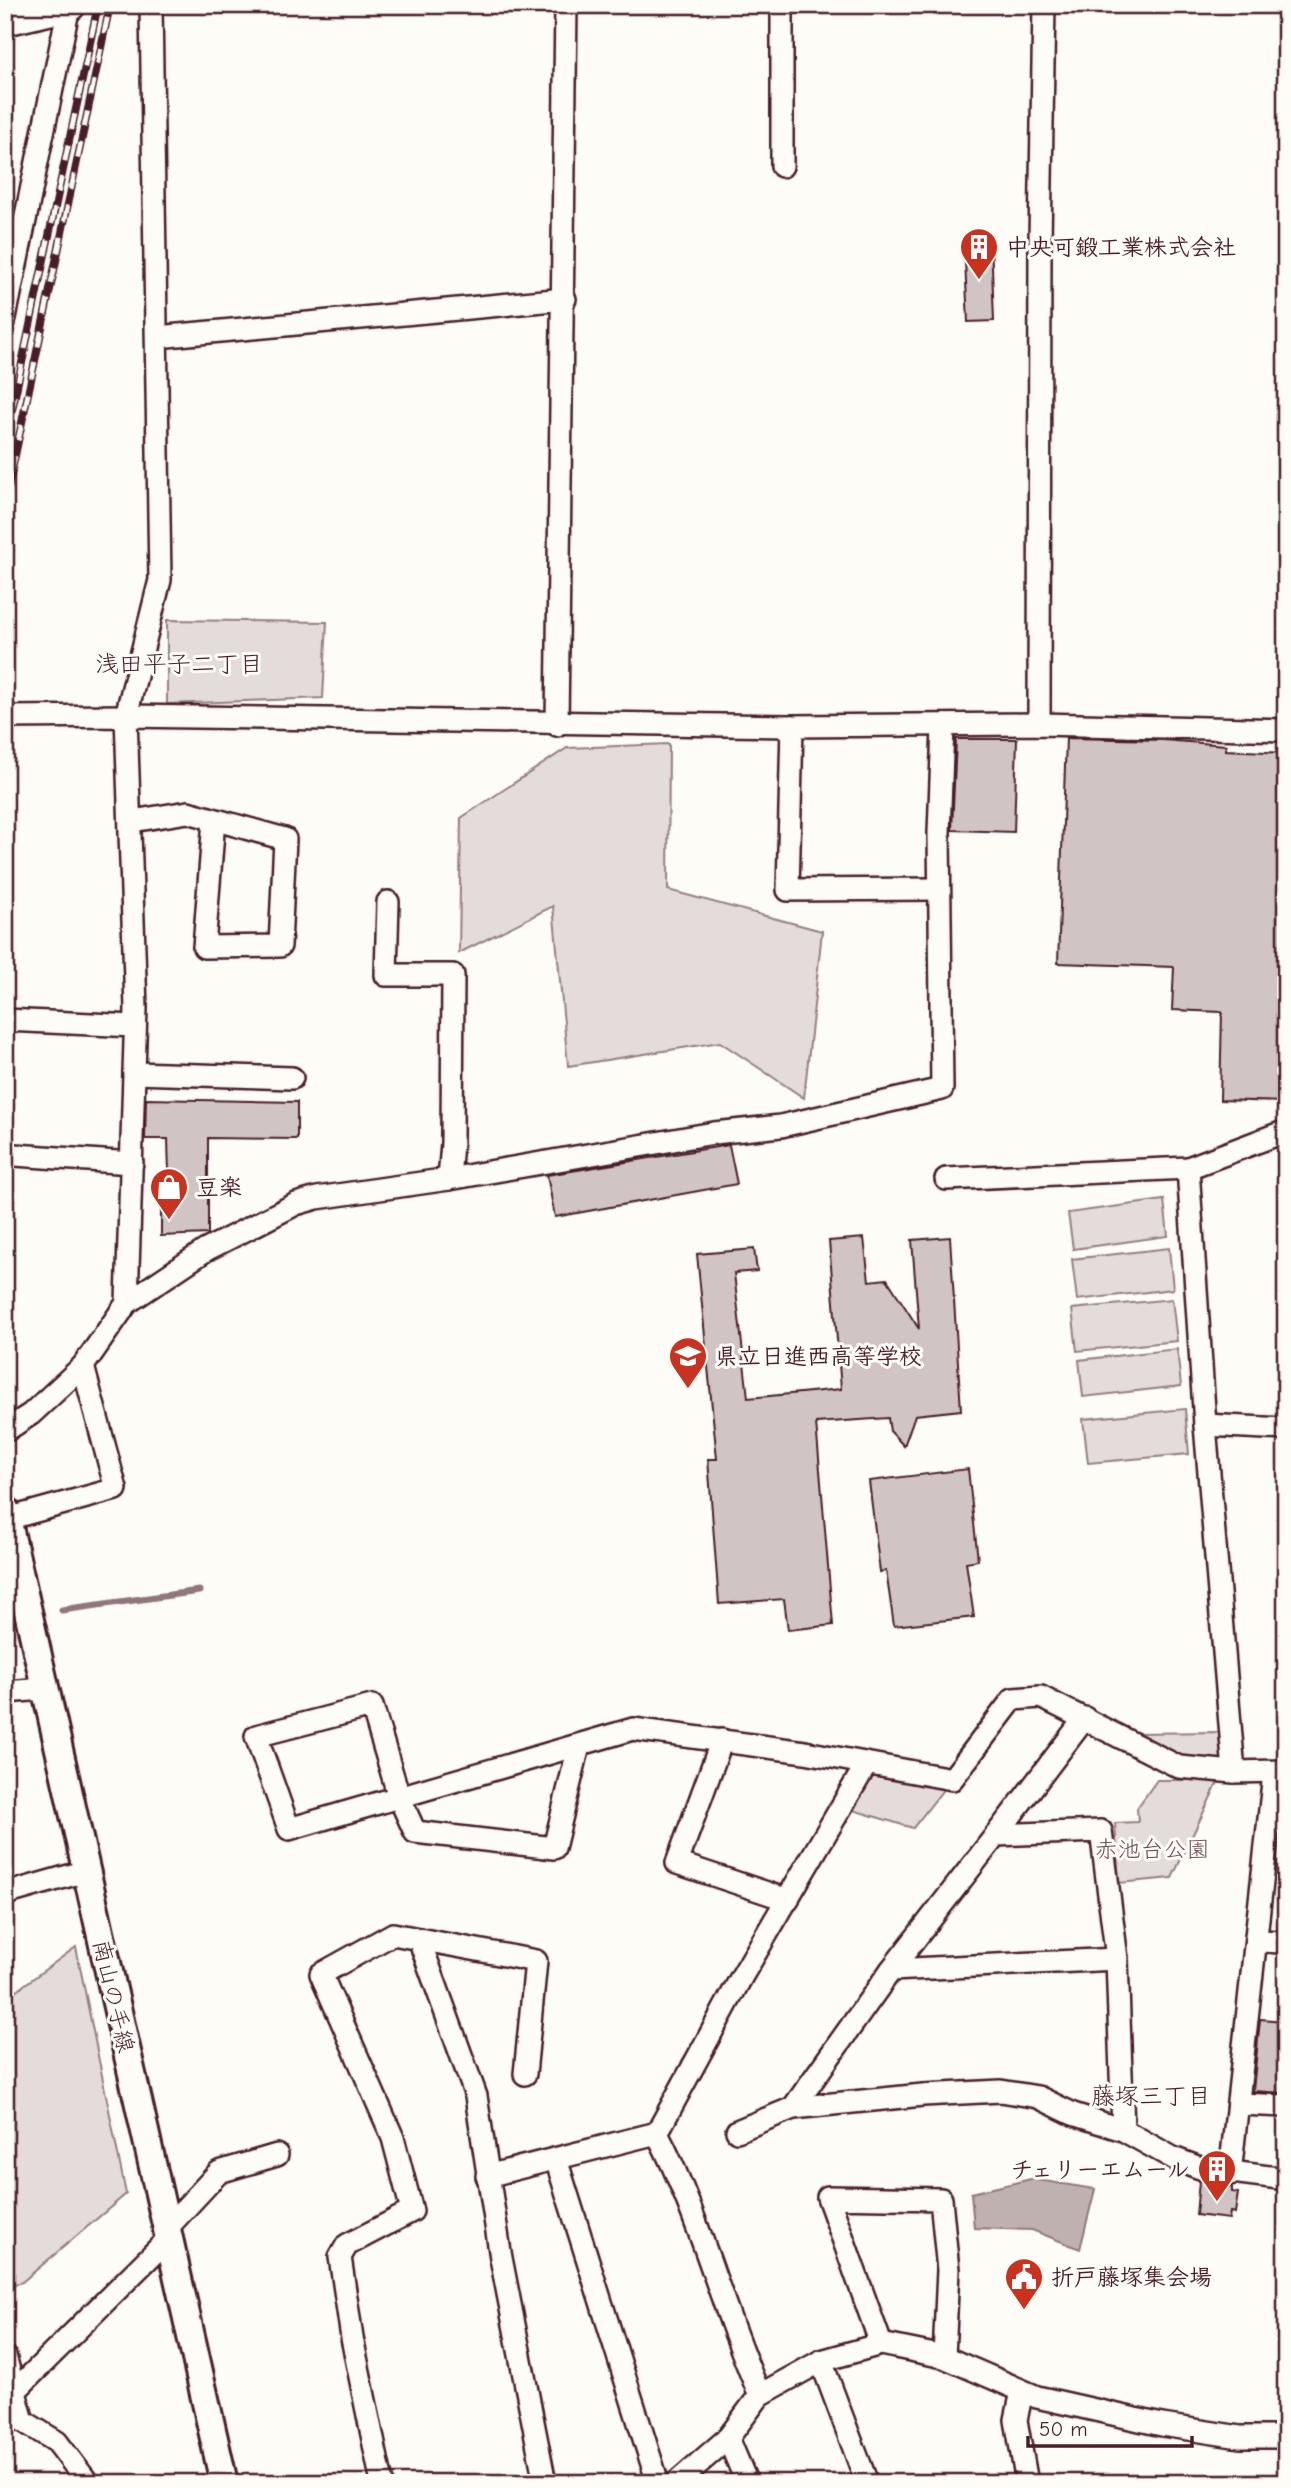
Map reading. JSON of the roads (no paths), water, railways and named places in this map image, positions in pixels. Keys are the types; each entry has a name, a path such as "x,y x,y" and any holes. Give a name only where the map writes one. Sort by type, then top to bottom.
{"main road":[{"path":"5,20 70,5"}],"street":[{"path":"5,318 70,5"},
{"path":"127,1303 135,1026 126,716 160,580 151,5"},
{"path":"557,725 565,299 566,5"},
{"path":"782,5 782,166"},
{"path":"1039,724 1040,241 1044,5"},
{"path":"157,337 565,299"},
{"path":"8,717 126,716 557,725 943,727 1039,724 1286,730"},
{"path":"792,726 788,890 939,889"},
{"path":"5,1431 31,1415 83,1366 127,1303 206,1250 296,1204 317,1198 449,1180 714,1133 781,1126 942,1089 939,889 943,727"},
{"path":"131,821 188,813 285,839 280,946 204,947 214,820"},
{"path":"388,902 386,975 453,975 452,1143 449,1180"},
{"path":"5,1020 135,1026"},
{"path":"134,1073 292,1078"},
{"path":"946,1180 1188,1168 1286,1130"},
{"path":"15,1155 132,1163"},
{"path":"1188,1168 1205,1425 1234,1772"},
{"path":"6,1514 116,1489 83,1366"},
{"path":"1205,1425 1286,1429"},
{"name":"南山の手線","path":"6,1514 223,2483"},
{"path":"5,1692 45,1689"},
{"path":"579,1746 554,1848 415,1832 399,1797 372,1706 256,1736 289,1829 399,1797 579,1746 633,1729 805,1752 952,1779 1013,1699 1041,1697 1179,1767 1234,1772 1280,1772 1256,1941 1230,2174"},
{"path":"793,2108 891,1970 1085,1718"},
{"path":"722,1740 677,1863 788,1900"},
{"path":"487,2176 657,2133 742,1976 866,1765"},
{"path":"996,1835 1101,1830 1117,1959 1123,2130"},
{"path":"5,1894 86,1871"},
{"path":"382,2483 352,2338 340,2257 347,2245 412,2211 393,2138 321,1974 393,1934 536,1961 524,2074"},
{"path":"419,1939 476,2096 487,2176 545,2483"},
{"path":"1256,1941 1286,1942"},
{"path":"891,1970 1117,1959"},
{"path":"737,2131 793,2108 923,2095 1001,2091 1038,2096 1073,2115 1123,2130 1173,2158 1200,2168 1230,2174 1286,2179"},
{"path":"1238,2104 1286,2106"},
{"path":"657,2133 673,2163 735,2339 760,2395"},
{"path":"16,2390 168,2233 219,2172 277,2155"},
{"path":"556,2159 658,2483"},
{"path":"881,2344 828,2197 941,2199 948,2270 944,2357"},
{"path":"677,2483 728,2438 760,2395 821,2361 881,2344 944,2357 1022,2391 1162,2425 1240,2437 1286,2438"},
{"path":"5,2356 23,2421 57,2442 88,2483"},
{"path":"821,2361 867,2483"},
{"path":"1022,2391 1016,2420 1027,2483"},
{"path":"728,2438 747,2483"}],"waterway":[{"path":"62,1610 199,1591"}],"railway":[{"path":"5,443 98,5"},
{"path":"5,503 110,5"}],"place":[{"name":"中央可鍛工業株式会社","path":"979,281"},
{"name":"豆楽","path":"169,1221"},
{"name":"県立日進西高等学校","path":"688,1390"},
{"name":"チェリーエムール","path":"1217,2203"},
{"name":"折戸藤塚集会場","path":"1024,2311"}],"district":[{"name":"浅田平子二丁目","path":"179,664"},
{"name":"藤塚三丁目","path":"1151,2096"}],"park label":[{"name":"赤池台公園","path":"1152,1849"}]}
